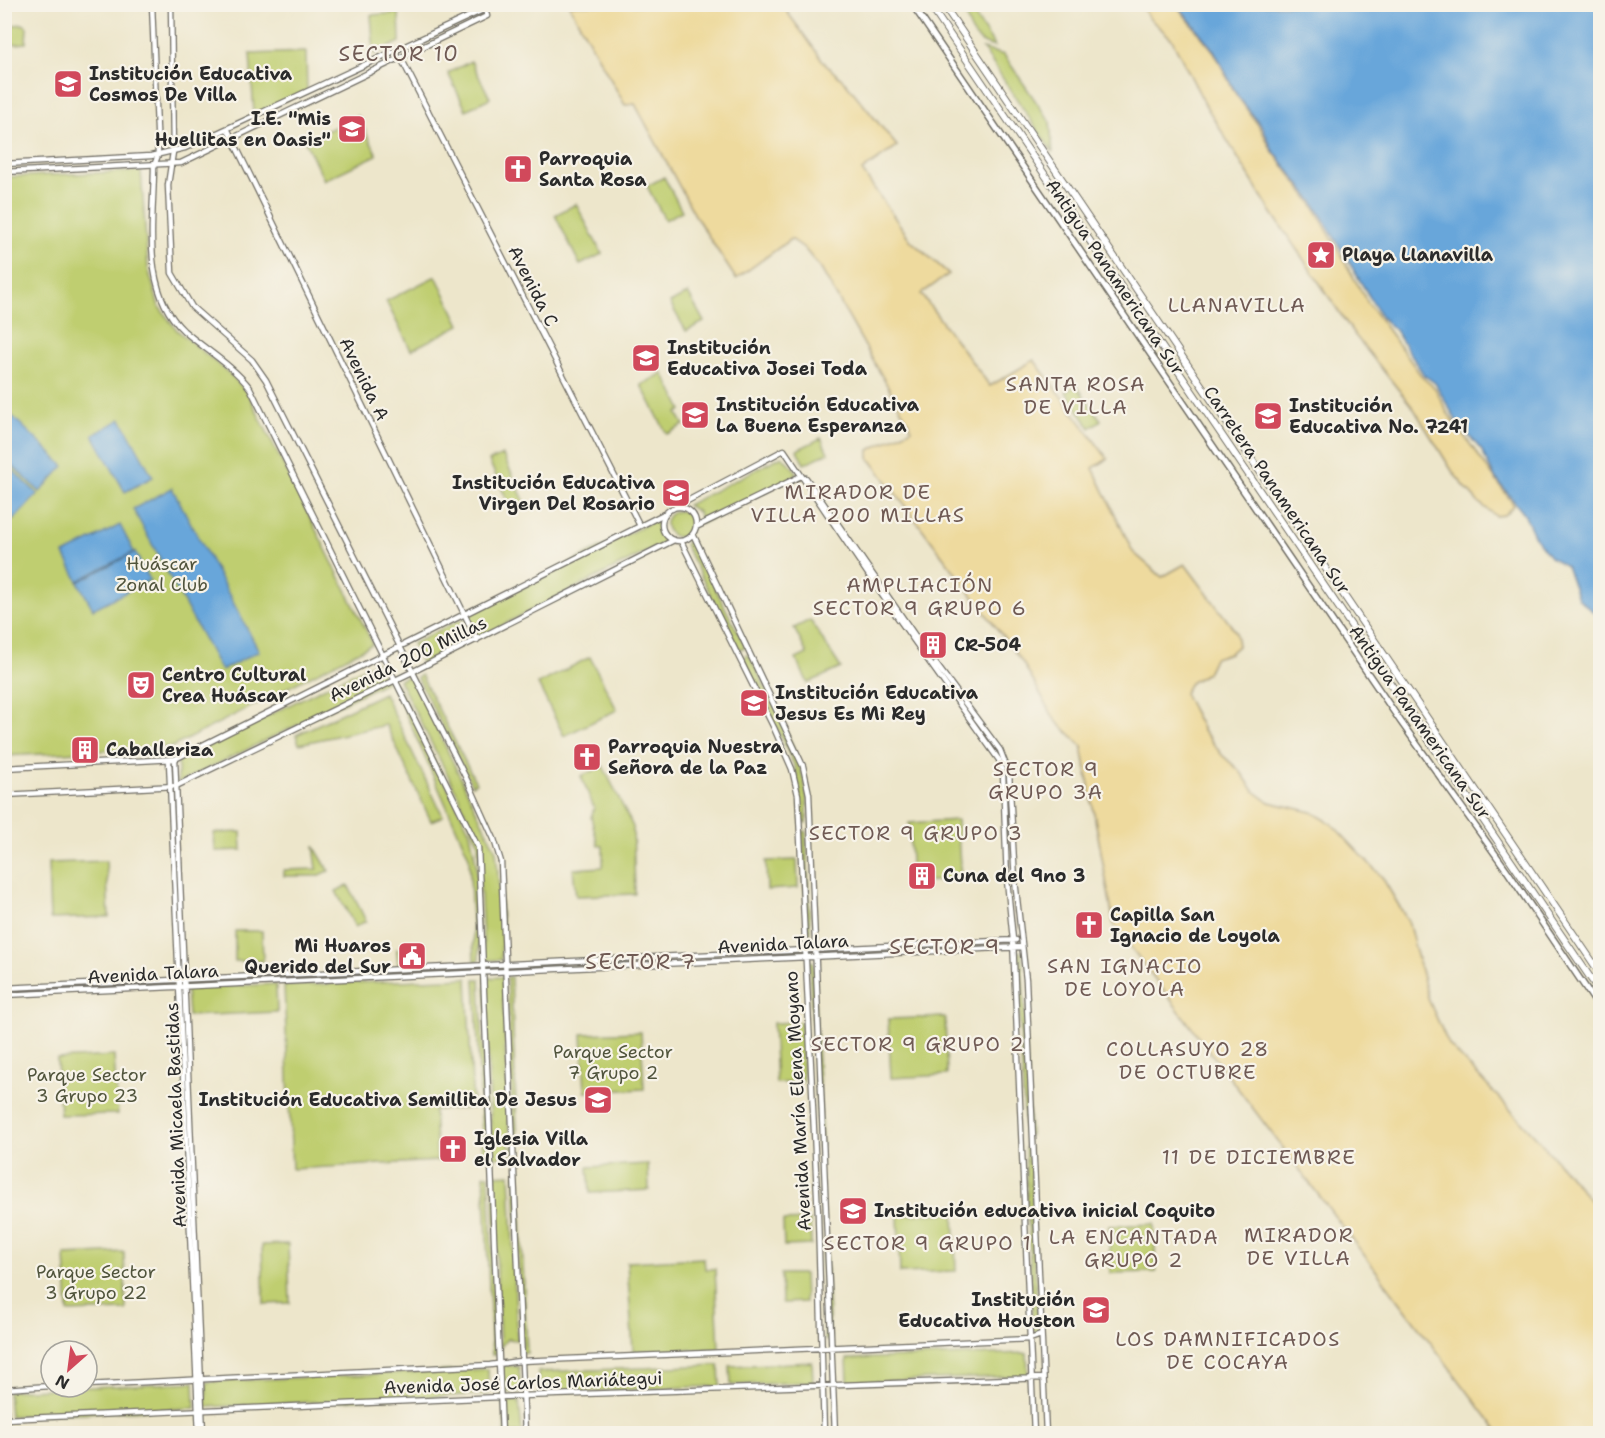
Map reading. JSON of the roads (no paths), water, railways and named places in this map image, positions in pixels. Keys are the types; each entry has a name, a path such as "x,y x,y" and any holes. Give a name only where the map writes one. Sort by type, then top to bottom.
{"highway":[{"name":"Carretera Panamericana Sur","path":"929,4 1600,992"},
{"name":"Carretera Panamericana Sur","path":"943,4 1600,973"}],"main road":[{"name":"Antigua Panamericana Sur","path":"912,4 1401,722 1508,872 1600,1009"}],"street":[{"path":"152,4 158,155 154,166 153,269 164,305 176,323 229,367 250,388 476,840 502,1434"},
{"path":"171,4 173,152 169,165 171,266 175,280 192,308 260,369 495,839 503,875 504,969 525,1434"},
{"path":"4,164 158,155 173,152 228,130 485,9 487,16 186,161 154,166 4,172"},
{"name":"Avenida C","path":"401,58 640,526"},
{"name":"Avenida A","path":"228,130 477,640"},
{"path":"672,509 682,508 689,511 695,520 696,527 693,534 681,541 667,537 662,527 666,513 672,509 784,450 999,760 1003,774 1007,880 1013,940 1034,1434"},
{"path":"696,527 801,476"},
{"path":"801,476 813,485 913,634 1004,757 1011,784 1015,880 1022,940 1046,1434"},
{"name":"Avenida 200 Millas","path":"4,768 175,759 666,513"},
{"name":"Avenida María Elena Moyano","path":"693,534 803,766 809,794 835,1385 835,1434"},
{"name":"Avenida 200 Millas","path":"4,795 176,786 477,640 674,540"},
{"name":"Avenida María Elena Moyano","path":"681,541 738,652 792,769 798,795 823,1348 824,1434"},
{"path":"378,657 379,649"},
{"name":"Avenida Micaela Bastidas","path":"175,759 181,984"},
{"name":"Avenida Micaela Bastidas","path":"169,761 201,1434"},
{"name":"Avenida Talara","path":"4,994 805,954 1022,940"},
{"name":"Avenida Talara","path":"816,953 1022,946"},
{"name":"Avenida Talara","path":"4,988 181,984"},
{"name":"Avenida José Carlos Mariátegui","path":"99,1384 520,1361 1030,1338 1041,1335"},
{"path":"4,1373 7,1434"},
{"name":"Avenida José Carlos Mariátegui","path":"5,1419 523,1396 1043,1378"},
{"path":"5,1389 39,1387"}],"water":[{"path":"1178,5 1600,5 1600,623 1598,616 1578,598 1566,566 1550,557 1535,537 1524,514 1494,476 1482,451 1456,420 1435,383 1424,375 1395,330 1382,318 1314,203 1272,149 1263,128 1237,95 1215,52"},
{"path":"5,409 64,466 40,492 5,459"},
{"path":"121,419 153,477 125,492 93,435"},
{"path":"5,463 38,494 14,520 5,511"},
{"path":"172,488 259,651 221,671 133,509"},
{"path":"120,525 134,552 78,581 64,554"},
{"path":"135,552 150,580 93,609 78,582"}],"place":[{"name":"Institución Educativa Cosmos De Villa","path":"68,84"},
{"name":"I.E. \"Mis Huellitas en Oasis\"","path":"352,129"},
{"name":"Parroquia Santa Rosa","path":"518,169"},
{"name":"Playa Llanavilla","path":"1321,255"},
{"name":"Institución Educativa Josei Toda","path":"646,358"},
{"name":"Institución Educativa La Buena Esperanza","path":"695,415"},
{"name":"Institución Educativa No. 7241","path":"1268,416"},
{"name":"Institución Educativa Virgen Del Rosario","path":"676,493"},
{"name":"CR-504","path":"933,645"},
{"name":"Centro Cultural Crea Huáscar","path":"141,685"},
{"name":"Institución Educativa Jesus Es Mi Rey","path":"754,703"},
{"name":"Caballeriza","path":"85,750"},
{"name":"Parroquia Nuestra Señora de la Paz","path":"587,757"},
{"name":"Cuna del 9no 3","path":"922,876"},
{"name":"Capilla San Ignacio de Loyola","path":"1089,925"},
{"name":"Mi Huaros Querido del Sur","path":"412,956"},
{"name":"Institución Educativa Semillita De Jesus","path":"598,1100"},
{"name":"Iglesia Villa el Salvador","path":"453,1149"},
{"name":"Institución educativa inicial Coquito","path":"853,1211"},
{"name":"Institución Educativa Houston","path":"1096,1310"}],"district":[{"name":"SECTOR 10","path":"399,54"},
{"name":"LLANAVILLA","path":"1237,305"},
{"name":"SANTA ROSA DE VILLA","path":"1076,396"},
{"name":"MIRADOR DE VILLA 200 MILLAS","path":"858,504"},
{"name":"AMPLIACIÓN SECTOR 9 GRUPO 6","path":"920,596"},
{"name":"SECTOR 9 GRUPO 3A","path":"1046,780"},
{"name":"SECTOR 9 GRUPO 3","path":"916,833"},
{"name":"SECTOR 9","path":"945,947"},
{"name":"SECTOR 7","path":"641,962"},
{"name":"SAN IGNACIO DE LOYOLA","path":"1125,978"},
{"name":"SECTOR 9 GRUPO 2","path":"918,1044"},
{"name":"COLLASUYO 28 DE OCTUBRE","path":"1188,1060"},
{"name":"11 DE DICIEMBRE","path":"1259,1157"},
{"name":"SECTOR 9 GRUPO 1","path":"928,1243"},
{"name":"MIRADOR DE VILLA","path":"1299,1246"},
{"name":"LA ENCANTADA GRUPO 2","path":"1134,1248"},
{"name":"LOS DAMNIFICADOS DE COCAYA","path":"1228,1350"}],"park label":[{"name":"Huáscar Zonal Club","path":"162,574"},
{"name":"Parque Sector 7 Grupo 2","path":"613,1062"},
{"name":"Parque Sector 3 Grupo 23","path":"87,1085"},
{"name":"Parque Sector 3 Grupo 22","path":"96,1282"}]}
